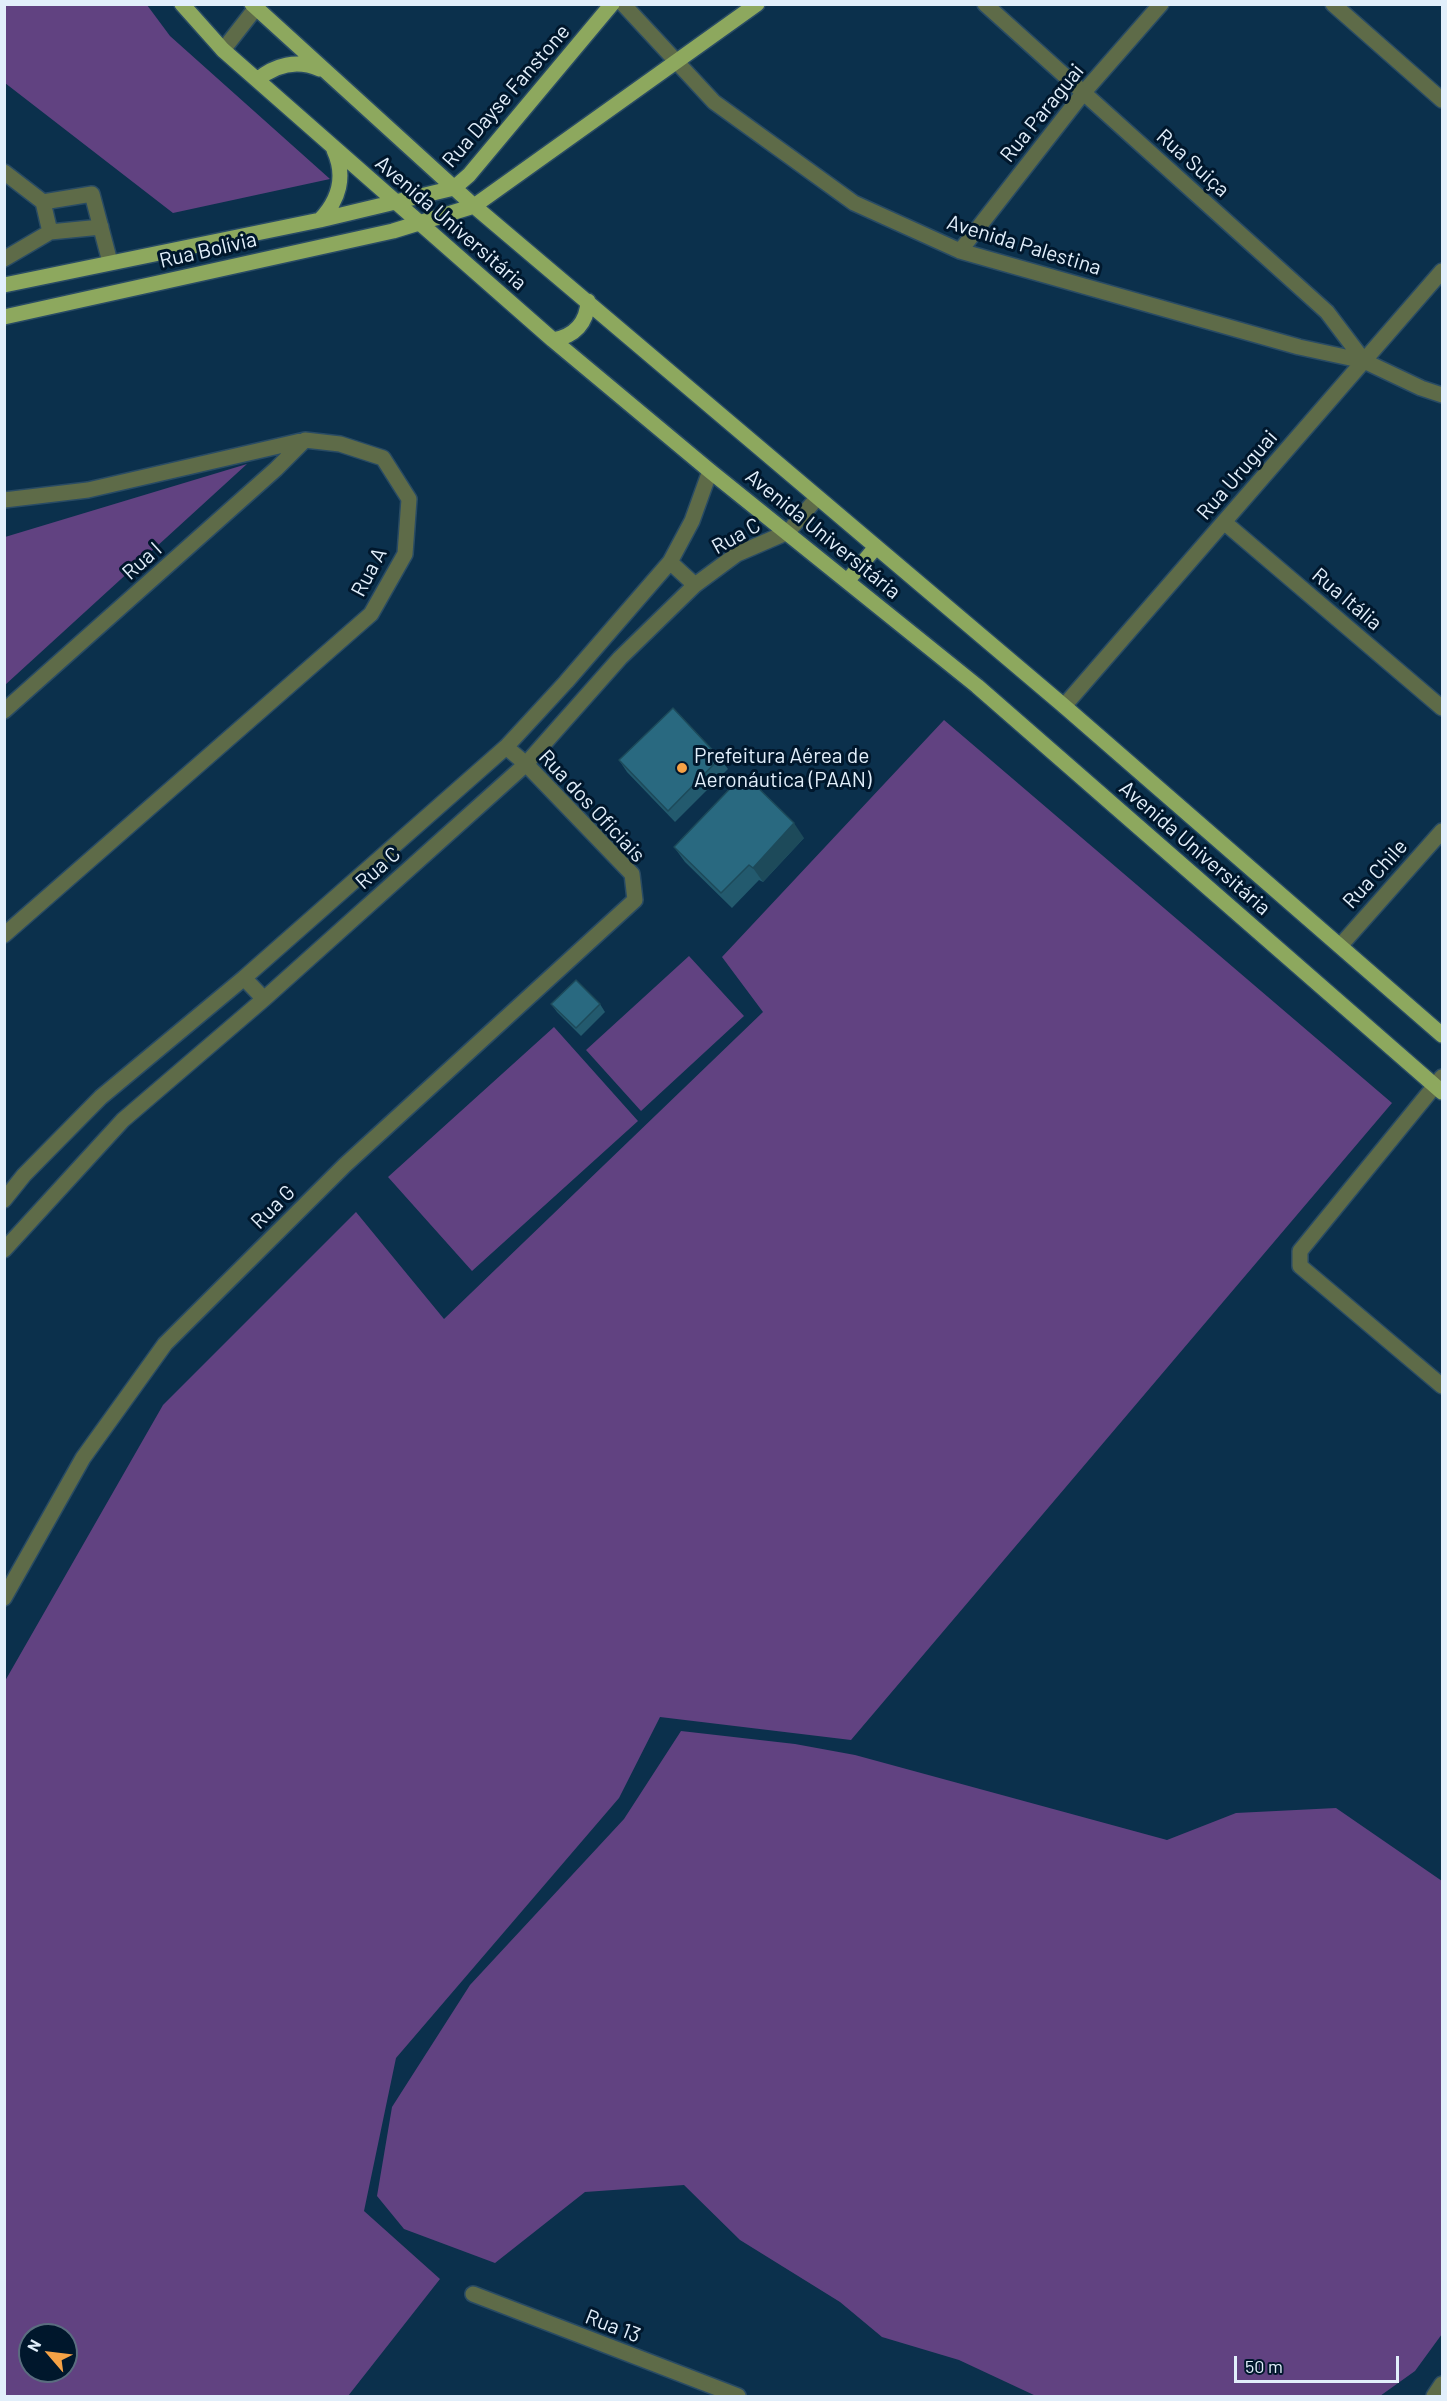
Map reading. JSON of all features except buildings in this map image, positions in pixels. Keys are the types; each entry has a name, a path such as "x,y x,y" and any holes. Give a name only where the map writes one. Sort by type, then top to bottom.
{"main road":[{"name":"Avenida Universitária","path":"182,4 222,50 554,340 710,471 977,686 1440,1085"},
{"name":"Rua Dayse Fanstone","path":"454,188 469,175 612,4"},
{"name":"Rua Bolívia","path":"4,317 420,224 474,206 678,63 757,4"},
{"name":"Avenida Universitária","path":"256,6 325,72 474,206 1064,706 1443,1035"},
{"path":"256,80 266,72 289,64 314,67 325,72"},
{"path":"320,220 332,206 339,189 340,168 333,147"},
{"name":"Rua Bolívia","path":"4,285 320,220 454,188"},
{"path":"554,340 578,329 588,311 588,301"},
{"path":"848,580 876,547"}],"street":[{"name":"Avenida Palestina","path":"623,4 714,102 854,203 960,251 1299,347 1364,362 1420,388 1443,395"},
{"name":"Rua Suiça","path":"985,4 1327,312 1364,362"},
{"name":"Rua Paraguai","path":"960,251 1084,92 1161,4"},
{"path":"1333,4 1443,100"},
{"path":"222,50 256,6"},
{"path":"4,172 43,202 50,232"},
{"path":"43,202 92,194 110,262"},
{"path":"4,259 50,232 101,227"},
{"name":"Rua Uruguai","path":"1064,706 1443,271"},
{"path":"1420,388 1443,407"},
{"name":"Rua A","path":"4,500 88,490 305,440 340,444 383,458 409,499 405,554 371,614 4,935"},
{"name":"Rua I","path":"4,711 276,469 305,440"},
{"name":"Rua C","path":"4,1200 24,1175 101,1097 244,978 506,747 670,562 692,521 710,471"},
{"path":"788,532 817,498"},
{"name":"Rua Itália","path":"1224,522 1443,708"},
{"name":"Rua C","path":"4,1250 123,1120 264,999 526,764 620,658 695,585 737,554 788,532"},
{"path":"670,562 695,585"},
{"path":"602,640 620,658"},
{"path":"566,682 583,698"},
{"name":"Rua dos Oficiais","path":"506,747 526,764 632,874 635,900"},
{"name":"Rua Chile","path":"1340,946 1443,831"},
{"name":"Rua G","path":"4,1598 83,1458 165,1344 345,1165 635,900"},
{"path":"244,978 264,999"},
{"path":"1440,1085 1300,1251 1300,1266 1443,1386"},
{"name":"Rua 13","path":"473,2294 738,2397"},
{"path":"1434,2397 1443,2384"}],"shaded area":[{"path":"4,5 147,5 170,36 330,179 173,213 5,83"},
{"path":"247,464 5,685 5,537"},
{"path":"944,720 1392,1103 851,1740 660,1717 619,1798 396,2058 364,2211 440,2279 348,2396 5,2396 5,1681 163,1405 356,1212 444,1319 763,1012 722,957"},
{"path":"689,956 744,1016 641,1111 586,1050"},
{"path":"554,1027 638,1121 472,1271 388,1177"},
{"path":"681,1731 795,1744 855,1755 1167,1840 1236,1813 1336,1808 1442,1881 1442,2334 1415,2371 1380,2396 1036,2396 959,2360 882,2337 840,2302 740,2240 684,2185 585,2192 495,2263 404,2229 377,2196 392,2107 470,1985 624,1819"}],"place":[{"name":"Prefeitura Aérea de Aeronáutica (PAAN)","path":"682,768"}]}
